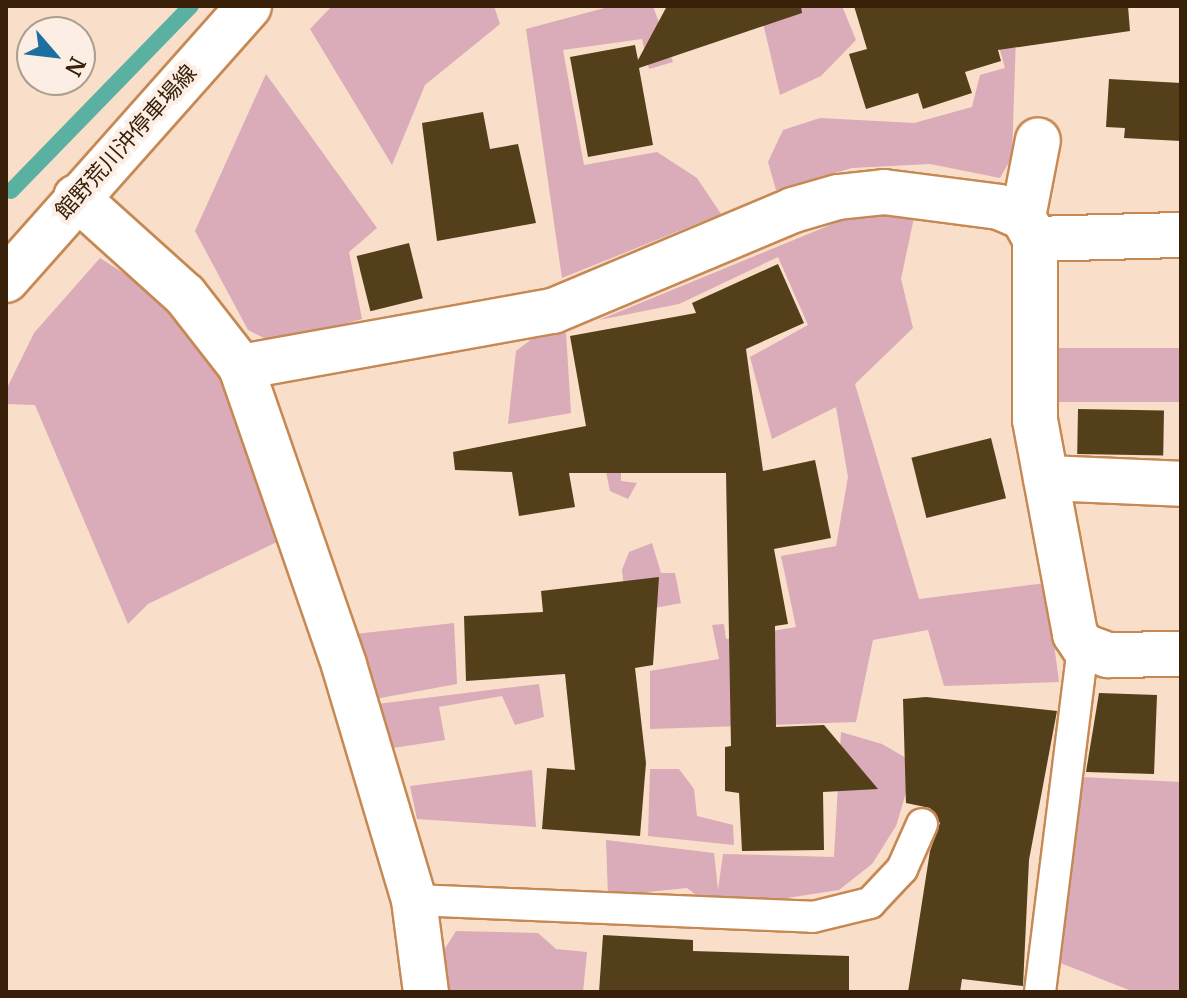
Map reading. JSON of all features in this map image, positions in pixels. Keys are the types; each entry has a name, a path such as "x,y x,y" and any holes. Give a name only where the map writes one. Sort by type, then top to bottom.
{"street":[{"name":"館野荒川沖停車場線","path":"6,280 76,197 249,6"},
{"path":"1038,140 1029,228 1035,420 1075,634 1083,646 1108,655 1181,654"},
{"path":"241,367 553,311 793,210 838,197 884,192 975,201 1029,228 1181,235"},
{"path":"76,197 185,295 241,367 344,665 414,900 426,992"},
{"path":"1046,478 1181,484"}],"lane":[{"path":"1040,992 1083,646"},
{"path":"414,900 813,917 870,903 902,869 922,824"}],"shaded area":[{"path":"332,6 494,6 500,24 425,85 392,165 310,29"},
{"path":"612,6 653,6 673,62 649,69 642,39 563,50 584,165 657,152 697,178 721,214 562,278 526,29"},
{"path":"759,6 842,6 856,40 821,76 780,95"},
{"path":"988,6 1017,6 1012,157 1000,178 930,164 852,168 776,190 768,162 783,130 820,118 914,123 972,107 980,75 1005,68"},
{"path":"266,74 377,228 349,252 362,319 274,343 248,330 195,231"},
{"path":"879,205 916,208 901,279 913,328 855,384 919,599 1046,583 1059,682 944,686 928,630 873,640 856,722 650,729 650,671 719,659 712,625 724,624 726,639 796,627 781,556 836,546 848,477 836,407 772,439 750,357 808,325 778,257 679,304 599,320"},
{"path":"100,258 159,296 230,393 279,541 148,604 128,624 35,405 6,404 6,390 34,333"},
{"path":"566,333 571,413 508,424 516,351 532,339"},
{"path":"1059,348 1181,348 1181,402 1059,402"},
{"path":"621,440 621,481 637,483 628,499 610,491 604,462"},
{"path":"652,543 661,573 675,573 681,603 627,613 622,570 629,552"},
{"path":"454,623 457,684 375,699 355,634"},
{"path":"539,684 544,717 515,725 502,696 439,707 445,740 393,748 377,704"},
{"path":"841,732 882,744 915,763 896,826 872,864 839,890 767,901 699,897 687,888 608,896 606,840 714,853 718,890 723,854 834,857"},
{"path":"650,769 679,769 694,789 697,816 733,825 734,845 648,836"},
{"path":"532,770 536,827 417,819 410,786"},
{"path":"1081,777 1181,782 1181,992 1134,992 1058,962"},
{"path":"456,931 538,933 556,949 587,952 583,992 444,992 441,955"}],"building":[{"path":"667,6 801,6 802,13 639,68 653,145 588,157 570,57 635,45 638,60"},
{"path":"854,6 1128,6 1130,31 998,50 1001,61 965,72 972,93 923,109 918,93 866,109 849,54 867,49"},
{"path":"1109,79 1181,83 1181,141 1124,138 1125,128 1106,127"},
{"path":"483,112 490,149 518,144 536,223 437,241 422,123"},
{"path":"409,243 423,298 370,311 357,256"},
{"path":"778,264 804,323 746,349 763,471 815,460 831,538 774,549 788,624 775,626 776,727 824,725 878,789 823,792 824,850 742,851 739,793 725,791 725,747 731,746 726,473 569,473 575,507 519,516 512,472 455,470 453,452 586,426 570,336 696,313 692,303"},
{"path":"1078,409 1164,411 1163,455 1077,454"},
{"path":"991,438 1006,498 926,518 911,458"},
{"path":"659,577 653,665 635,668 646,763 640,836 542,829 547,768 575,770 565,674 466,681 464,616 543,612 541,591"},
{"path":"1099,693 1157,695 1154,774 1086,772"},
{"path":"926,697 1057,711 1029,860 1023,986 962,979 960,992 908,992 930,851 940,823 930,808 906,803 903,699"},
{"path":"603,935 693,940 693,951 849,956 849,992 599,992"}],"waterway":[{"path":"11,191 191,6"}]}
